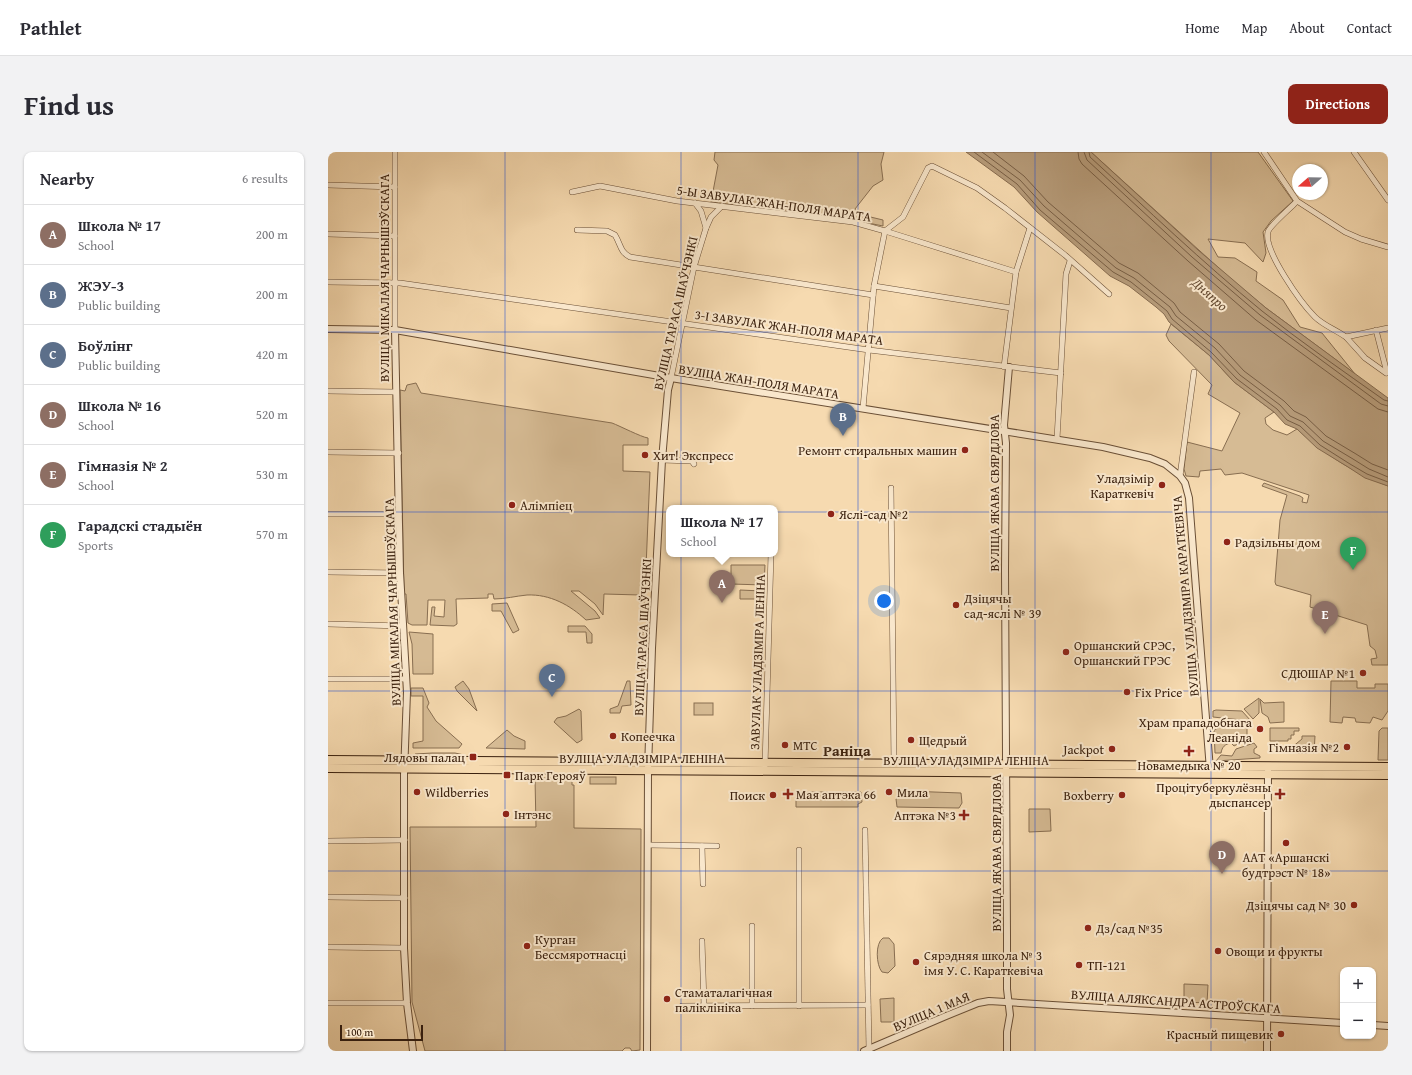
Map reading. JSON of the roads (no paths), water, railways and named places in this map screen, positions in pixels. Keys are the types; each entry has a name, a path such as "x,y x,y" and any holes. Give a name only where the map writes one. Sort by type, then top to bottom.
{"main road":[{"name":"ВУЛІЦА УЛАДЗІМІРА ЛЕНІНА","path":"328,760 405,765"},
{"name":"ВУЛІЦА УЛАДЗІМІРА ЛЕНІНА","path":"765,767 894,764 1007,768"},
{"name":"ВУЛІЦА УЛАДЗІМІРА ЛЕНІНА","path":"328,768 405,765 1210,770 1388,767"},
{"name":"ВУЛІЦА УЛАДЗІМІРА ЛЕНІНА","path":"1268,770 1388,775"}],"street":[{"name":"ВУЛІЦА МІКАЛАЯ ЧАРНЫШЭЎСКАГА","path":"395,152 395,392 399,453 400,573 404,679 407,692 404,948 406,1004 413,1051"},
{"path":"1264,152 1297,201 1345,232 1361,240 1388,246"},
{"path":"1354,152 1388,200"},
{"path":"862,408 869,350 874,286 886,231 903,217 928,168 932,166 977,188 1064,255 1109,294"},
{"path":"328,185 395,187"},
{"name":"5-Ы ЗАВУЛАК ЖАН-ПОЛЯ МАРАТА","path":"572,192 600,186 677,201 852,222 886,231 1016,272"},
{"path":"1297,201 1270,227 1267,240 1269,249 1303,305 1316,318 1346,337 1365,358 1387,374"},
{"name":"ВУЛІЦА ТАРАСА ШАЎЧЭНКІ","path":"695,203 701,211 706,228"},
{"name":"ВУЛІЦА ТАРАСА ШАЎЧЭНКІ","path":"647,1051 648,767 662,460 668,390 694,267 711,217 722,206"},
{"name":"ВУЛІЦА ЯКАВА СВЯРДЛОВА","path":"1007,1051 1007,1032 1010,1015 1008,1001 1005,431 1006,367 1011,308 1016,272 1030,228"},
{"path":"577,230 607,231 616,235 620,249 630,257 873,295"},
{"path":"328,234 395,236"},
{"path":"1057,439 1066,274 1070,261"},
{"name":"3-І ЗАВУЛАК ЖАН-ПОЛЯ МАРАТА","path":"328,282 396,283 683,322 869,350 1061,373"},
{"path":"874,286 1011,308"},
{"path":"1346,337 1388,328"},
{"name":"ВУЛІЦА ЖАН-ПОЛЯ МАРАТА","path":"328,329 395,330 671,378 1057,439 1150,458 1164,464 1180,476"},
{"path":"1376,330 1387,374"},
{"name":"ВУЛІЦА УЛАДЗІМІРА КАРАТКЕВІЧА","path":"1194,372 1180,476 1185,483 1189,498 1210,770"},
{"path":"328,391 395,392"},
{"path":"328,452 399,453"},
{"path":"662,460 692,461 694,464"},
{"path":"891,488 894,764"},
{"path":"328,514 399,514"},
{"name":"ЗАВУЛАК УЛАДЗІМІРА ЛЕНІНА","path":"765,767 771,557"},
{"path":"328,572 400,573"},
{"path":"328,624 403,626"},
{"path":"328,679 404,679"},
{"path":"1267,1051 1268,770"},
{"path":"865,830 868,1005 867,1050"},
{"path":"328,841 405,840"},
{"path":"648,846 717,846"},
{"path":"702,846 703,884"},
{"path":"799,850 799,1006"},
{"path":"328,897 405,898"},
{"path":"752,926 752,1006"},
{"path":"702,941 704,1005"},
{"path":"328,947 404,948"},
{"name":"ВУЛІЦА АЛЯКСАНДРА АСТРОЎСКАГА","path":"1008,1001 1340,1023"},
{"name":"ВУЛІЦА 1 МАЯ","path":"867,1050 978,1003 1008,1001"},
{"path":"328,1003 406,1004"},
{"path":"682,1006 868,1005"},
{"path":"1376,1025 1388,1026"}],"water":[{"name":"Дняпро","path":"966,152 1091,152 1198,250 1266,308 1388,398 1388,486 1365,478 1317,448 1297,429 1285,424 1274,412 1234,382 1209,355 1169,322 1164,314 1156,307 1129,286 1110,276 1037,212 1014,187"}],"place":[{"name":"ЖЭУ-3","path":"843,436"},
{"name":"Ремонт стиральных машин","path":"965,450"},
{"name":"Хит! Экспресс","path":"645,455"},
{"name":"Уладзімір Караткевіч","path":"1162,485"},
{"name":"Алімпіец","path":"512,505"},
{"name":"Яслі-сад №2","path":"831,514"},
{"name":"Радзільны дом","path":"1227,542"},
{"name":"Гарадскі стадыён","path":"1353,570"},
{"name":"Школа № 17","path":"722,603"},
{"name":"Дзіцячы сад-яслі № 39","path":"956,605"},
{"name":"Гімназія № 2","path":"1325,634"},
{"name":"Оршанский СРЭС, Оршанский ГРЭС","path":"1066,652"},
{"name":"СДЮШАР №1","path":"1363,673"},
{"name":"Fix Price","path":"1127,692"},
{"name":"Боўлінг","path":"552,697"},
{"name":"Храм прападобнага Леаніда","path":"1260,729"},
{"name":"Копеечка","path":"613,736"},
{"name":"Щедрый","path":"911,740"},
{"name":"МТС","path":"785,745"},
{"name":"Гімназія №2","path":"1347,747"},
{"name":"Jackpot","path":"1112,749"},
{"name":"Новамедыка № 20","path":"1189,751"},
{"name":"Лядовы палац","path":"473,757"},
{"name":"Парк Герояў","path":"507,775"},
{"name":"Wildberries","path":"417,792"},
{"name":"Мила","path":"889,792"},
{"name":"Мая аптэка 66","path":"788,794"},
{"name":"Процітуберкулёзны дыспансер","path":"1280,794"},
{"name":"Поиск","path":"773,795"},
{"name":"Boxberry","path":"1122,795"},
{"name":"Інтэнс","path":"506,814"},
{"name":"Аптэка №3","path":"964,815"},
{"name":"ААТ «Аршанскі будтрэст № 18»","path":"1286,843"},
{"name":"Школа № 16","path":"1222,874"},
{"name":"Дзіцячы сад № 30","path":"1354,905"},
{"name":"Дз/сад №35","path":"1088,928"},
{"name":"Курган Бессмяротнасці","path":"527,946"},
{"name":"Овощи и фрукты","path":"1218,951"},
{"name":"Сярэдняя школа № 3 імя У. С. Караткевіча","path":"916,962"},
{"name":"ТП-121","path":"1079,965"},
{"name":"Стаматалагічная паліклініка","path":"667,999"},
{"name":"Красный пищевик","path":"1281,1034"}],"district":[{"name":"Раніца","path":"847,751"}]}
